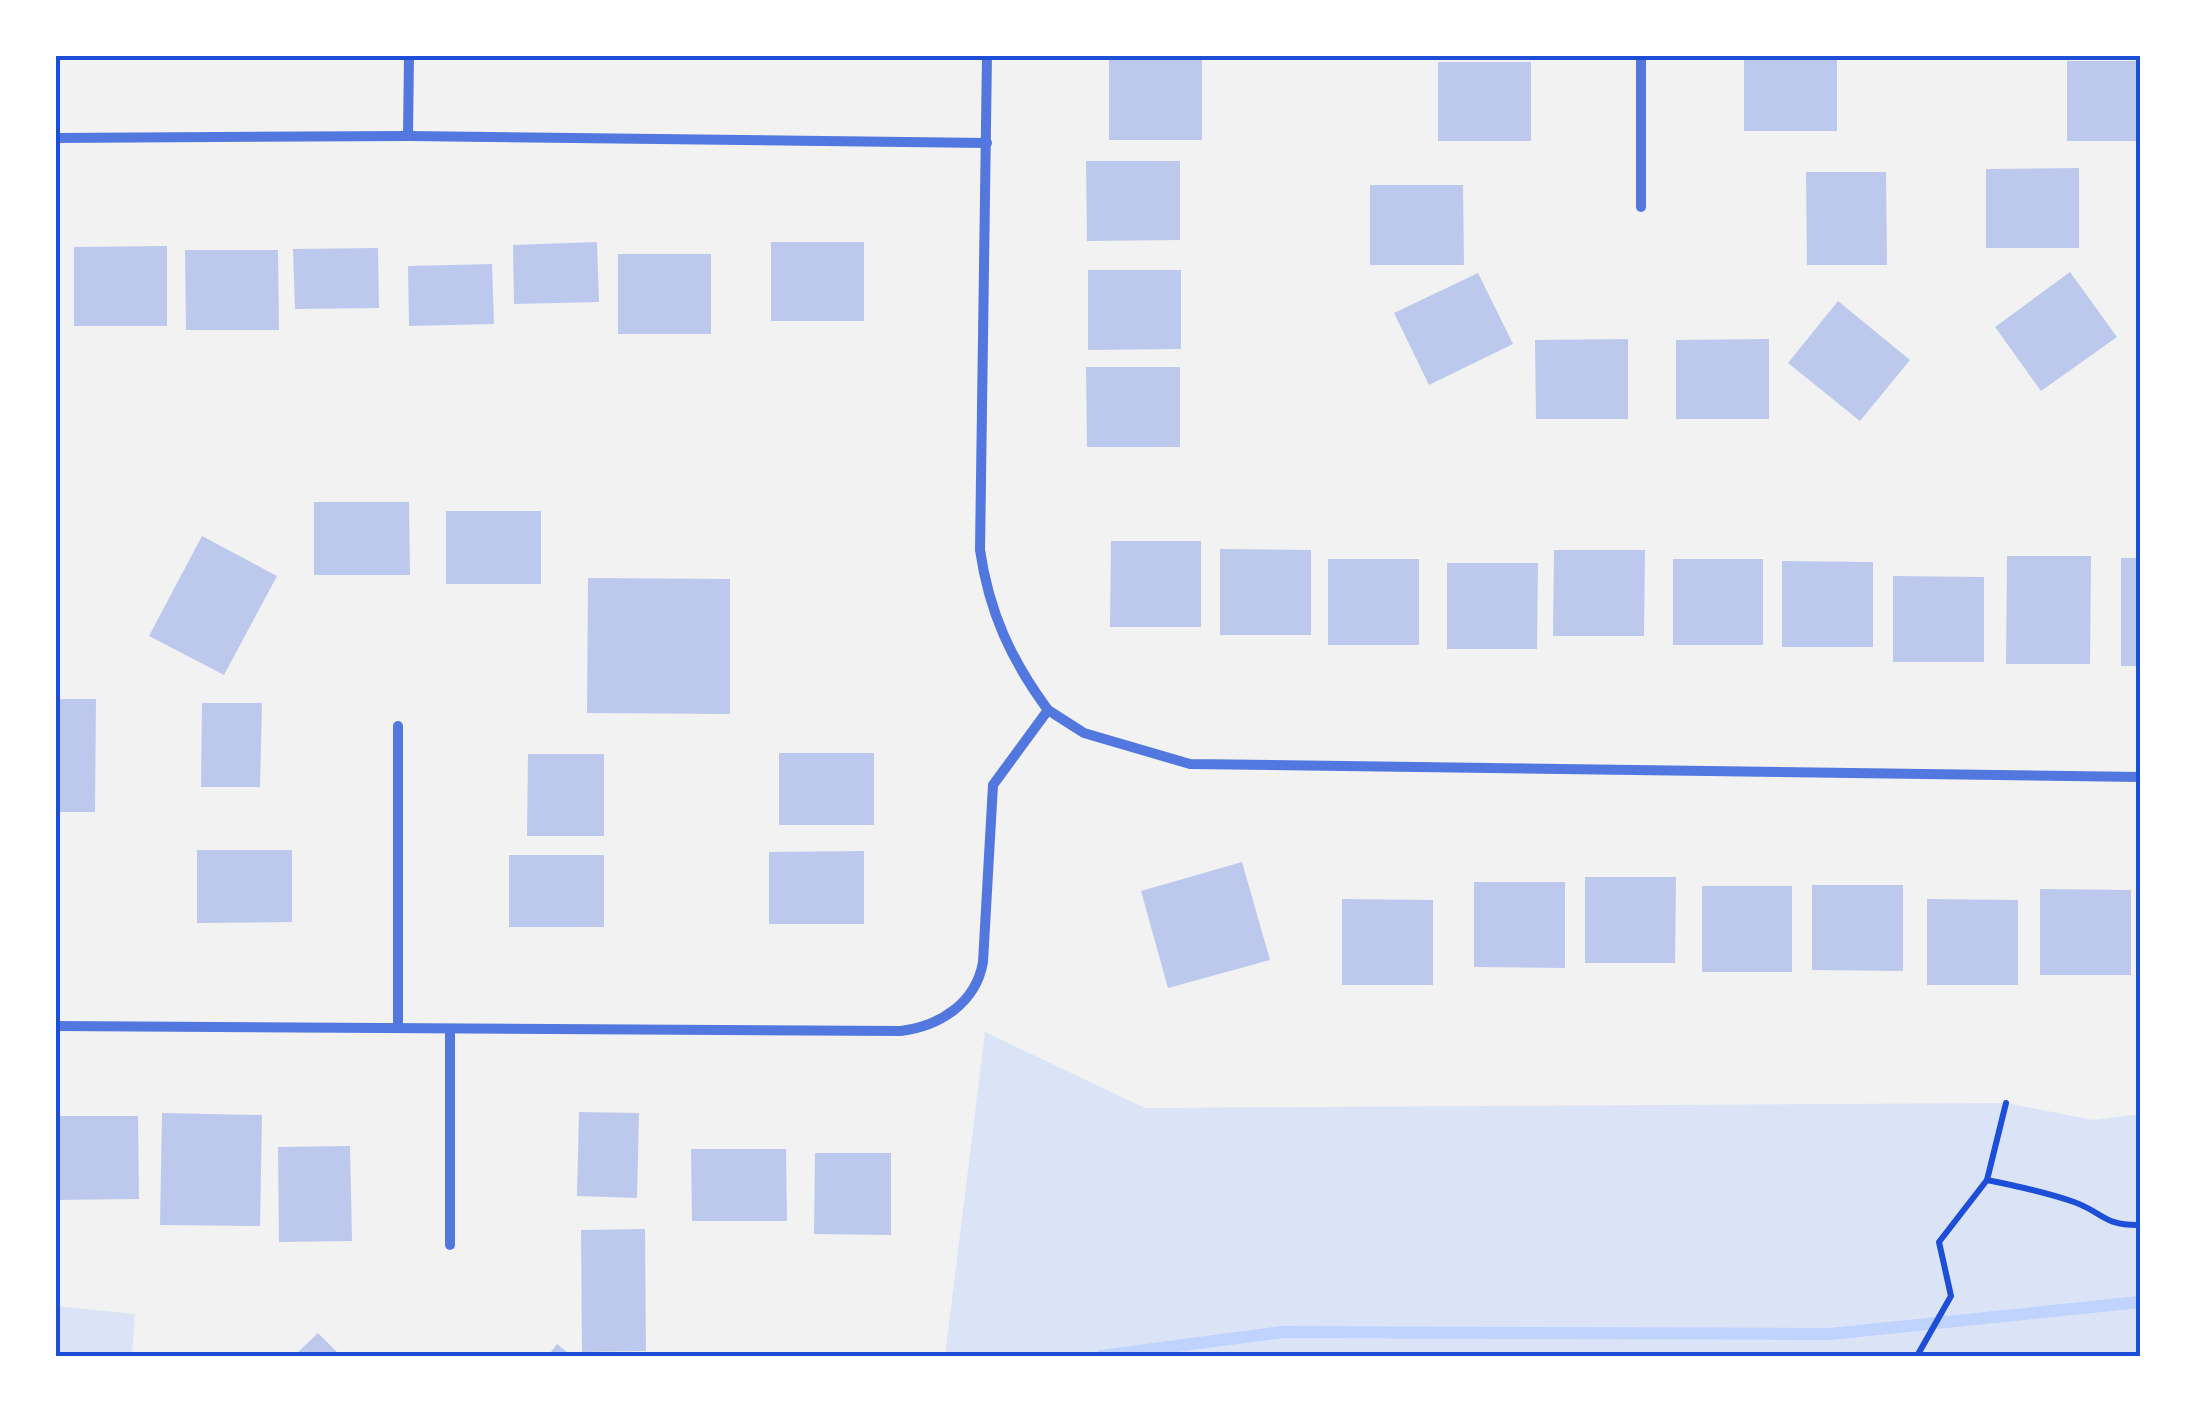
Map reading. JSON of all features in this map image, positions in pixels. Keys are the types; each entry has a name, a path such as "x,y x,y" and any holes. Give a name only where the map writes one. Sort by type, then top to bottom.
{"street":[{"path":"408,136 409,55"},
{"path":"987,55 980,550 997,623 1016,667 1048,710 1084,733 1190,764 2140,777"},
{"path":"1641,55 1641,207"},
{"path":"55,138 408,136 987,143"},
{"path":"55,1026 901,1031 920,1028 949,1016 980,978 993,785 1048,710"},
{"path":"398,726 398,1028"},
{"path":"450,1028 450,1245"}],"path":[{"path":"1917,1356 1951,1296 1939,1242 1987,1180 2006,1104"},
{"path":"1987,1180 2058,1196 2090,1208 2114,1226 2140,1225"}],"shaded area":[{"path":"985,1032 1145,1108 2006,1103 2093,1120 2140,1114 2140,1356 945,1356"},
{"path":"55,1306 135,1314 132,1356 55,1356"}],"building":[{"path":"1744,55 1837,55 1837,131 1744,131"},
{"path":"1109,60 1202,60 1202,140 1109,140"},
{"path":"2067,61 2140,61 2140,141 2067,141"},
{"path":"1438,62 1531,62 1531,141 1438,141"},
{"path":"1086,161 1180,161 1180,240 1087,241"},
{"path":"2079,168 2079,248 1986,248 1986,169"},
{"path":"1806,172 1886,172 1887,265 1807,265"},
{"path":"1370,185 1463,185 1464,265 1370,265"},
{"path":"597,242 599,302 514,304 513,245"},
{"path":"771,242 864,242 864,321 771,321"},
{"path":"167,246 167,326 74,326 74,247"},
{"path":"378,248 379,308 295,309 293,249"},
{"path":"185,250 278,250 279,330 186,330"},
{"path":"618,254 711,254 711,334 618,334"},
{"path":"492,264 494,324 409,326 408,266"},
{"path":"1088,270 1181,270 1181,349 1088,350"},
{"path":"2070,272 2117,337 2041,391 1995,327"},
{"path":"1478,273 1513,344 1429,385 1394,313"},
{"path":"1838,301 1910,360 1860,421 1788,363"},
{"path":"1628,339 1628,419 1536,419 1535,340"},
{"path":"1769,339 1769,419 1676,419 1676,340"},
{"path":"1086,367 1180,367 1180,447 1087,447"},
{"path":"314,502 409,502 410,575 314,575"},
{"path":"446,511 541,511 541,584 446,584"},
{"path":"202,536 277,576 224,675 149,636"},
{"path":"1111,541 1201,541 1201,627 1110,627"},
{"path":"1220,549 1311,550 1311,635 1220,635"},
{"path":"1554,550 1645,550 1644,636 1553,636"},
{"path":"2007,556 2091,556 2090,664 2006,664"},
{"path":"2121,558 2140,558 2140,666 2121,666"},
{"path":"1328,559 1419,559 1419,645 1328,645"},
{"path":"1673,559 1763,559 1763,645 1673,645"},
{"path":"1782,561 1873,562 1873,647 1782,647"},
{"path":"1447,563 1538,563 1537,649 1447,649"},
{"path":"1893,576 1984,577 1984,662 1893,662"},
{"path":"588,578 730,579 730,714 587,713"},
{"path":"55,699 96,699 95,812 55,812"},
{"path":"202,703 262,703 260,787 201,787"},
{"path":"779,753 874,753 874,825 779,825"},
{"path":"528,754 604,754 604,836 527,836"},
{"path":"197,850 292,850 292,922 197,923"},
{"path":"864,851 864,924 769,924 769,852"},
{"path":"509,855 604,855 604,927 509,927"},
{"path":"1242,862 1270,960 1168,988 1141,891"},
{"path":"1585,877 1676,877 1675,963 1585,963"},
{"path":"1474,882 1565,882 1565,968 1474,967"},
{"path":"1812,885 1903,885 1903,971 1812,970"},
{"path":"1702,886 1792,886 1792,972 1702,972"},
{"path":"2040,889 2131,890 2131,975 2040,975"},
{"path":"1342,899 1433,900 1433,985 1342,985"},
{"path":"1927,899 2018,900 2018,985 1927,985"},
{"path":"579,1112 639,1113 637,1198 577,1196"},
{"path":"162,1113 262,1115 260,1226 160,1225"},
{"path":"55,1116 138,1116 139,1199 55,1200"},
{"path":"350,1146 352,1241 279,1242 278,1147"},
{"path":"691,1149 786,1149 787,1221 692,1221"},
{"path":"815,1153 891,1153 891,1235 814,1234"},
{"path":"645,1229 646,1351 582,1352 581,1230"},
{"path":"318,1333 341,1356 294,1356"},
{"path":"557,1344 572,1356 548,1356"}],"waterway":[{"path":"1101,1356 1282,1332 1830,1334 2140,1302"}]}
